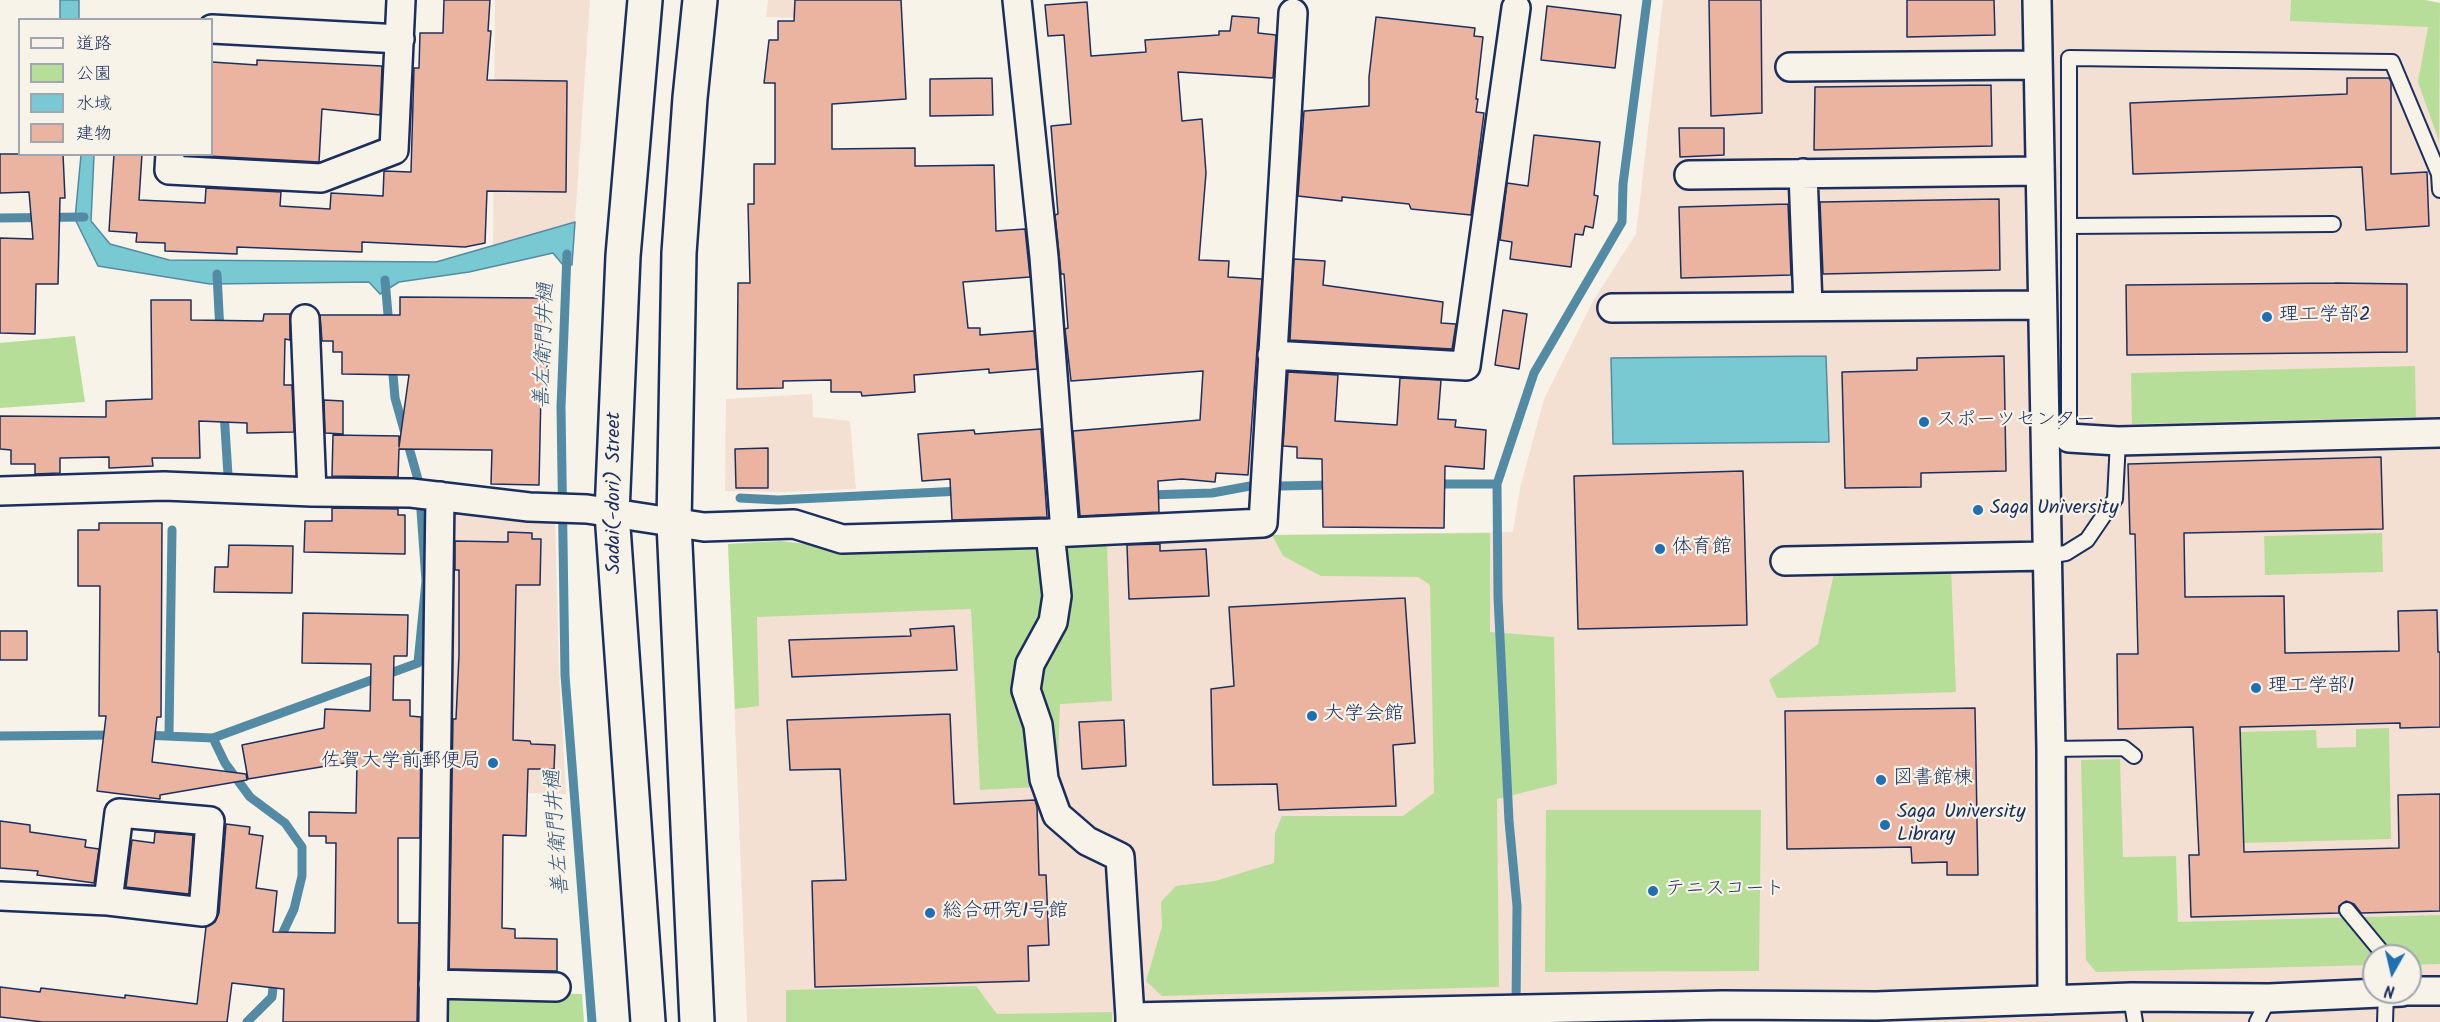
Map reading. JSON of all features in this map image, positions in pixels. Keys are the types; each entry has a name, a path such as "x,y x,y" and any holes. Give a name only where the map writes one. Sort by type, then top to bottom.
{"main road":[{"name":"Sadai(-dori) Street","path":"645,0 623,256 612,513 648,1022"},
{"path":"697,1022 674,523 679,253 690,98 700,0"}],"street":[{"path":"170,156 169,170 321,178 394,150 401,0"},
{"path":"1017,0 1044,257 1057,532 1057,596 1053,622 1030,664 1026,690 1038,725 1044,779 1057,815 1087,841 1120,857 1130,1019 1876,1014 2063,1007 2133,1009 2362,993"},
{"path":"2037,0 2046,556 2051,749 2063,1007"},
{"path":"1272,354 1466,366 1516,8"},
{"path":"0,491 164,486 426,494 612,513 704,528 794,525 842,539 1263,523 1293,13"},
{"path":"213,29 400,39"},
{"path":"1790,67 2038,65"},
{"path":"1689,175 2040,171"},
{"path":"1803,173 1808,306"},
{"path":"1612,308 2042,305"},
{"path":"304,319 312,492"},
{"path":"2069,438 2118,441 2440,433"},
{"path":"426,494 433,1022"},
{"path":"1785,561 2046,556"},
{"path":"0,896 108,901 203,912 210,821 119,813 108,901"},
{"path":"434,984 556,987"}],"lane":[{"path":"2069,438 2069,58 2392,62 2439,174 2440,190"},
{"path":"2069,226 2333,224"},
{"path":"2046,556 2066,553 2087,540 2115,499 2118,441"},
{"path":"2051,749 2124,748 2134,756"},
{"path":"2348,910 2375,944"},
{"path":"2257,1022 2269,998"},
{"path":"2385,1022 2400,1004"}],"shaded area":[{"path":"495,0 590,0 575,222 493,247"},
{"path":"768,0 852,0 853,19 766,17"},
{"name":"Saga University","path":"1663,0 2425,0 2440,3 2440,1022 747,1022 728,544 781,541 845,549 1272,535 1513,532 1520,488 1544,399 1593,301 1636,234"},
{"path":"812,394 813,417 850,421 856,489 783,492 725,491 726,399"},
{"path":"449,504 555,518 559,673 566,794 441,791"}],"green space":[{"path":"2291,0 2425,0 2440,3 2439,141 2418,82 2428,27 2290,21"},
{"path":"75,336 85,402 0,408 0,343"},
{"path":"2415,366 2416,417 2132,424 2131,373"},
{"path":"1490,533 1490,632 1554,637 1557,784 1497,799 1499,987 1162,996 1146,981 1162,927 1161,902 1176,886 1215,881 1274,863 1275,833 1282,816 1403,816 1434,793 1430,585 1418,577 1321,576 1283,556 1272,535"},
{"path":"2382,533 2383,572 2265,575 2264,536"},
{"path":"781,541 845,549 1107,542 1112,701 1060,704 1057,786 980,790 971,609 757,617 759,706 735,709 728,544"},
{"path":"1951,567 1956,692 1777,698 1769,680 1818,644 1835,569"},
{"path":"2389,728 2391,839 2242,843 2239,732 2316,730 2317,748 2356,747 2356,729"},
{"path":"2120,759 2123,857 2176,856 2178,922 2440,915 2440,964 2422,965 2422,944 2362,944 2362,965 2096,972 2086,960 2081,760"},
{"name":"テニスコート","path":"1546,810 1761,810 1759,971 1545,972"},
{"path":"976,986 997,1014 1112,1012 1112,1022 786,1022 786,990"},
{"path":"443,991 582,994 584,1022 442,1022"}],"water":[{"path":"60,0 79,0 79,18 60,18"},
{"path":"81,156 94,156 91,221 110,244 169,260 436,262 575,222 572,265 563,265 553,253 469,272 399,282 380,294 369,282 210,284 98,266 75,219"},
{"path":"1826,356 1829,442 1613,444 1611,358"}],"building":[{"path":"444,0 490,0 488,31 491,31 487,80 567,81 566,192 487,191 485,243 465,247 362,242 362,252 237,247 237,254 165,251 165,243 136,242 137,233 109,231 114,156 142,156 139,200 205,203 206,188 281,192 280,206 330,209 331,193 383,196 384,171 411,172 414,68 419,68 420,33 443,33"},
{"path":"795,0 901,0 906,99 832,104 832,149 915,148 915,166 994,165 996,231 1025,229 1030,277 963,282 968,328 980,328 980,335 1034,331 1037,369 989,373 989,369 914,375 915,392 862,396 861,392 831,392 831,380 783,381 783,388 737,389 738,283 750,283 748,204 754,204 754,164 775,164 775,83 764,83 769,40 778,40 778,21 794,21"},
{"path":"1709,0 1761,0 1762,113 1711,116"},
{"path":"1907,0 1994,0 1995,35 1907,37"},
{"path":"1087,2 1091,56 1146,52 1145,40 1219,35 1219,31 1230,31 1232,16 1259,18 1258,33 1276,35 1273,78 1178,72 1182,121 1202,119 1206,173 1199,260 1229,261 1228,277 1262,279 1248,475 1216,473 1215,482 1182,479 1158,481 1159,512 1080,516 1073,431 1200,420 1203,371 1071,381 1065,329 1068,328 1064,274 1061,274 1055,215 1058,214 1051,126 1071,124 1064,35 1048,36 1045,5"},
{"path":"1547,6 1621,15 1615,68 1541,60"},
{"path":"1376,17 1475,28 1474,36 1483,37 1476,112 1484,113 1471,215 1411,209 1409,204 1342,197 1342,201 1298,196 1304,111 1369,106 1369,77"},
{"path":"257,60 382,66 380,115 322,109 319,162 208,156 213,156 213,62 257,65"},
{"path":"992,78 993,115 930,116 930,79"},
{"path":"2347,78 2389,78 2391,82 2391,174 2427,172 2429,226 2366,230 2362,167 2133,174 2130,103 2347,94"},
{"path":"1991,85 1992,146 1814,150 1815,87"},
{"path":"1679,128 1724,128 1724,155 1680,157"},
{"path":"1534,135 1600,142 1594,195 1598,196 1593,228 1585,226 1583,235 1575,234 1571,267 1510,259 1512,242 1500,240 1507,183 1528,186"},
{"path":"0,154 63,156 65,198 60,198 58,284 36,284 35,334 0,333 0,238 33,239 29,192 0,193"},
{"path":"1999,199 2000,270 1823,274 1820,202"},
{"path":"1788,204 1791,275 1681,278 1679,207"},
{"path":"1294,259 1325,261 1323,285 1443,302 1441,323 1456,324 1452,349 1290,340"},
{"name":"理工学部2","path":"2407,284 2407,352 2127,355 2126,285"},
{"path":"400,297 543,298 542,361 547,361 546,390 541,391 539,485 491,484 492,450 399,449 398,477 332,476 333,435 399,436 399,447 409,375 342,374 342,352 333,352 333,341 322,341 320,315 400,315"},
{"path":"151,300 191,300 191,320 263,321 264,314 290,314 290,340 285,339 284,385 292,385 294,432 247,433 247,423 199,421 200,458 152,458 153,466 109,468 109,457 60,458 60,473 35,474 35,464 11,464 11,450 0,449 0,416 106,417 106,401 152,399"},
{"path":"1503,310 1527,314 1519,369 1495,365"},
{"name":"スポーツセンター","path":"2004,356 2006,471 1921,473 1921,487 1845,488 1842,372 1917,370 1917,358"},
{"path":"1288,372 1338,375 1335,421 1397,425 1400,378 1441,380 1438,419 1456,420 1455,427 1486,430 1484,469 1445,466 1444,528 1323,527 1322,459 1297,458 1297,447 1283,446"},
{"path":"324,400 343,401 343,434 325,433"},
{"path":"1041,429 1047,517 952,520 950,479 922,481 918,434 974,430 975,434"},
{"path":"768,448 768,488 736,488 735,449"},
{"name":"理工学部1","path":"2381,457 2383,529 2184,533 2185,597 2284,596 2285,653 2399,651 2398,611 2437,610 2438,652 2440,652 2440,727 2400,728 2400,723 2240,727 2244,852 2399,848 2398,795 2440,794 2440,911 2361,913 2354,904 2346,901 2339,906 2339,913 2191,917 2189,855 2199,855 2193,727 2118,729 2117,654 2138,654 2135,534 2130,534 2128,464"},
{"name":"体育館","path":"1743,471 1747,625 1578,629 1574,476"},
{"path":"332,508 398,509 398,515 405,515 405,554 304,552 305,521 332,521"},
{"path":"99,523 162,523 161,717 157,717 152,762 246,774 247,780 160,795 160,799 97,791 106,716 99,716 100,586 78,586 78,530 99,530"},
{"path":"508,532 532,533 532,539 541,539 540,585 516,585 513,740 530,741 531,744 555,745 554,769 528,769 526,836 503,835 502,928 515,929 515,938 557,939 557,971 449,969 453,719 456,719 459,655 459,570 455,570 455,541 508,542"},
{"path":"1160,544 1160,551 1206,549 1209,596 1129,599 1127,545"},
{"path":"229,545 293,546 292,593 214,592 215,567 228,567"},
{"name":"大学会館","path":"1405,598 1415,743 1393,745 1396,806 1279,810 1277,784 1213,785 1211,689 1234,686 1229,607"},
{"path":"303,613 408,615 407,656 394,656 393,700 410,700 410,716 421,717 420,838 398,838 398,923 419,923 417,1022 283,1022 284,989 232,983 227,1022 43,1022 0,1017 0,987 40,992 41,988 125,998 125,995 197,1004 206,927 215,922 219,913 226,824 250,827 249,834 263,836 256,888 277,891 273,932 335,933 336,843 326,843 326,836 309,836 309,812 356,813 357,761 248,779 242,745 324,728 325,709 370,711 371,664 302,663"},
{"path":"954,626 957,670 792,677 789,640 911,636 910,629"},
{"path":"0,631 27,631 27,660 0,660"},
{"name":"図書館棟","path":"1975,708 1978,875 1947,875 1947,862 1912,863 1911,847 1787,849 1785,711"},
{"path":"950,714 954,804 1035,800 1039,875 1046,875 1049,945 1028,946 1029,981 815,987 812,881 846,880 840,769 790,770 787,720"},
{"path":"1124,720 1126,766 1082,769 1079,722"},
{"path":"0,821 30,825 30,832 86,840 85,847 99,849 94,883 37,875 38,871 0,868"},
{"path":"155,832 193,835 189,894 126,887 132,840 154,843"}],"waterway":[{"path":"1516,1008 1517,906 1509,821 1498,597 1497,484 1534,373 1622,222 1623,184 1647,0"},
{"path":"0,218 84,217"},
{"name":"善左衛門井樋","path":"567,254 561,407 565,675 592,1022"},
{"path":"217,274 220,332"},
{"path":"385,280 389,326"},
{"path":"143,735 213,738 418,663 426,581 419,483 395,398 392,363"},
{"path":"224,412 228,475"},
{"path":"1433,484 1497,484"},
{"path":"1280,486 1332,485"},
{"path":"1148,495 1212,493 1250,486"},
{"path":"740,498 778,500 961,491"},
{"path":"169,734 172,530"},
{"path":"0,736 115,735"},
{"path":"213,738 225,763 250,797 285,823 302,847 302,876 294,909 278,943"},
{"path":"247,1022 272,997 274,978"}],"place":[{"name":"理工学部2","path":"2267,317"},
{"name":"スポーツセンター","path":"1924,422"},
{"name":"Saga University","path":"1978,510"},
{"name":"体育館","path":"1660,549"},
{"name":"理工学部1","path":"2256,688"},
{"name":"大学会館","path":"1312,716"},
{"name":"佐賀大学前郵便局","path":"493,763"},
{"name":"図書館棟","path":"1881,780"},
{"name":"Saga University Library","path":"1885,825"},
{"name":"テニスコート","path":"1653,891"},
{"name":"総合研究1号館","path":"930,913"}]}
